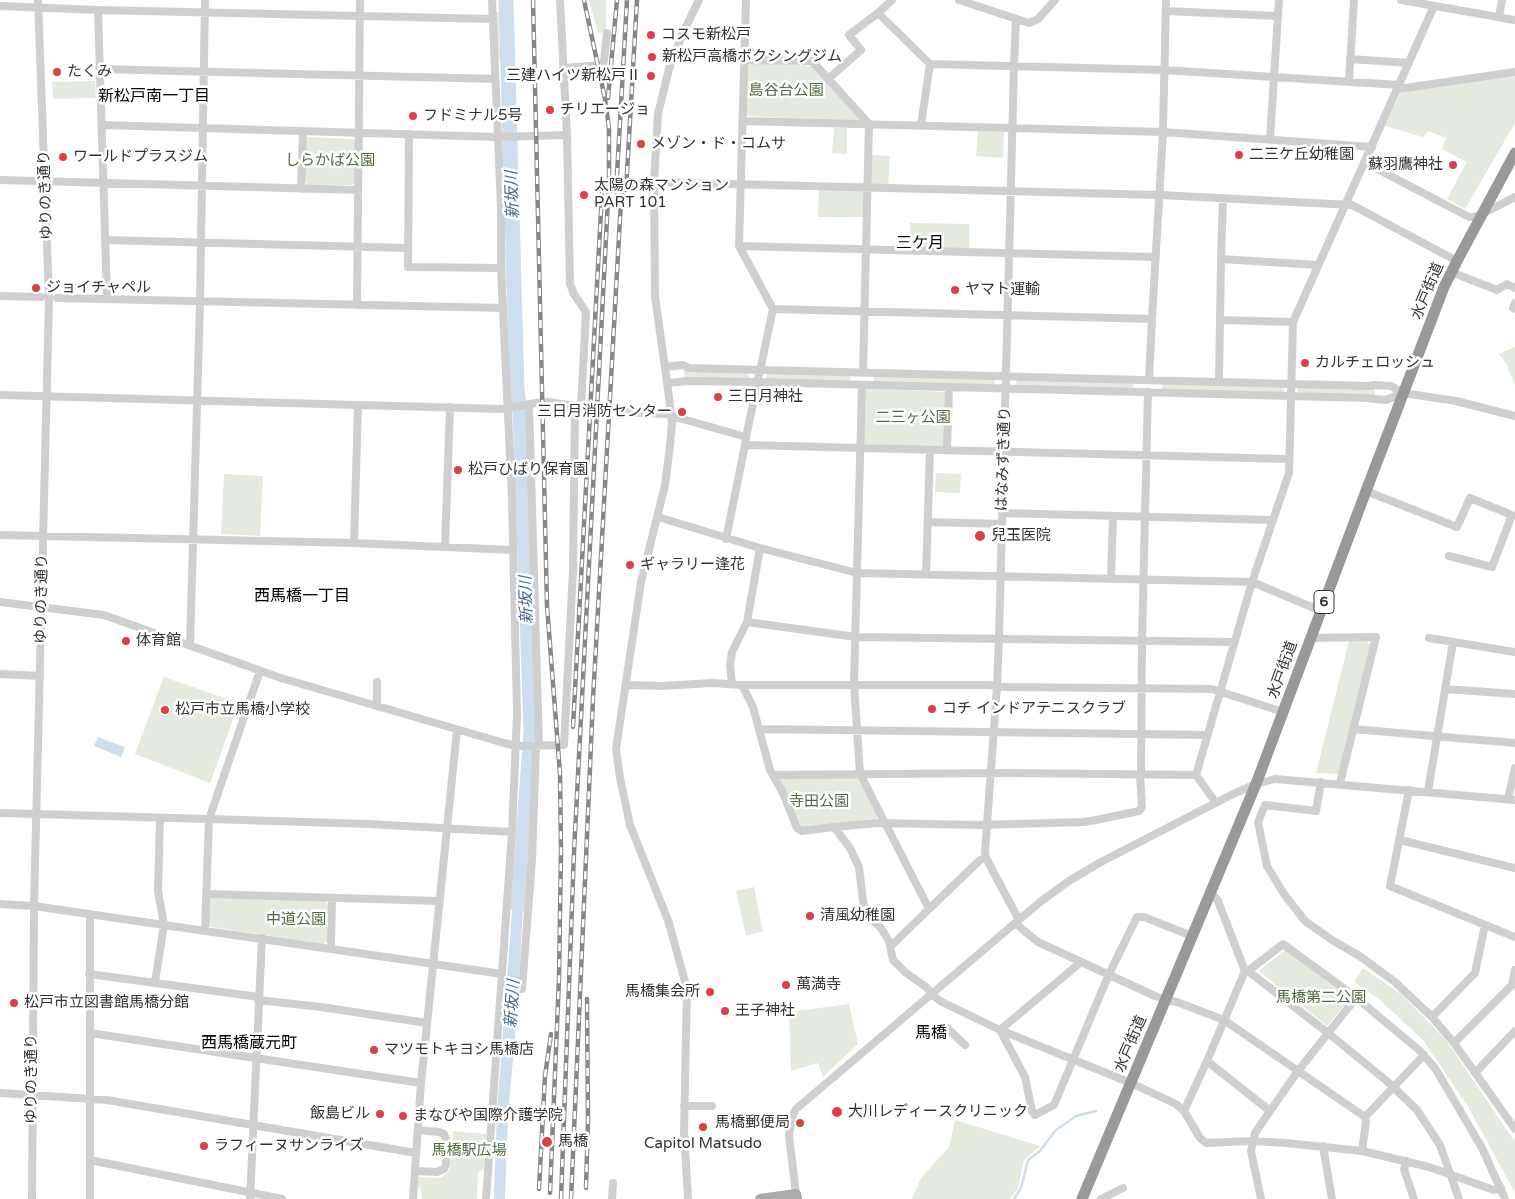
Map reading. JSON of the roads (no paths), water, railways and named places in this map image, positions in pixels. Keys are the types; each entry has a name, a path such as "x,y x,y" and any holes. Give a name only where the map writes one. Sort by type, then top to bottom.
{"highway":[{"name":"水戸街道","path":"1082,1199 1256,784 1403,393 1451,272 1515,153"}],"main road":[{"path":"760,1199 796,1196"}],"street":[{"path":"190,646 200,302 205,0"},
{"path":"357,305 360,0"},
{"path":"486,1199 518,746 513,550 492,0"},
{"path":"0,395 502,409 548,402 582,407 586,312 570,284 567,135 560,0"},
{"path":"688,1199 684,1132 687,999 685,977 669,923 630,825 617,765 616,749 641,582 658,517 669,461 671,416 668,383 654,296 656,138 662,95 676,50 699,0"},
{"path":"726,539 773,308 739,246 746,0"},
{"path":"828,79 861,50 849,35 892,0"},
{"path":"959,0 1028,23 1035,21 1054,0"},
{"path":"742,685 753,707 770,770 783,793 799,830 878,823 987,824 1084,822 1139,811 1142,807 1142,641 1146,455 1144,392 1152,319 1164,132 1166,0"},
{"path":"1270,139 1279,0"},
{"path":"1349,81 1354,0"},
{"path":"1401,0 1515,20"},
{"path":"1499,17 1502,0"},
{"path":"0,6 39,4 98,10 493,19"},
{"name":"ゆりのき通り","path":"32,1199 34,906 49,298 39,4"},
{"path":"1196,775 1252,582 1289,473 1292,322 1434,6"},
{"path":"98,10 107,299"},
{"path":"1166,11 1277,16"},
{"path":"878,13 930,64 1164,70 1349,81 1398,87 1515,72"},
{"name":"はなみずき通り","path":"1016,19 999,640 986,858 1019,920 1016,923 1038,942 1166,1000 1177,1002 1224,1020 1365,1117"},
{"path":"564,68 602,65 607,33"},
{"path":"1350,59 1409,63"},
{"path":"744,60 812,61 869,124 863,373"},
{"path":"921,125 930,64"},
{"path":"100,69 495,79"},
{"path":"742,121 1164,132 1372,147"},
{"path":"102,125 497,136 567,135"},
{"path":"301,189 302,131"},
{"path":"409,134 408,267 501,268"},
{"path":"1364,162 1469,217 1482,214 1515,197"},
{"path":"0,180 358,190"},
{"path":"654,182 1160,195 1352,205 1457,261"},
{"path":"1219,382 1223,198"},
{"path":"105,240 408,248"},
{"path":"739,246 1155,257"},
{"path":"1221,259 1318,265"},
{"path":"1451,272 1497,290 1507,284 1515,288"},
{"path":"0,296 41,297"},
{"path":"57,298 503,308"},
{"path":"1515,302 1513,308 1515,309"},
{"path":"773,308 1152,319"},
{"path":"1221,320 1292,322"},
{"path":"665,367 1374,385 1391,386 1403,393 1456,401 1515,416"},
{"path":"1157,393 1158,380"},
{"path":"668,383 687,381 758,382 1386,400 1403,393"},
{"path":"862,385 854,684 860,774 930,909"},
{"path":"947,450 949,387"},
{"path":"501,989 522,989 532,860 537,746 529,404"},
{"path":"354,544 358,405"},
{"path":"0,602 104,615 260,671 457,730 518,746 564,745 573,570 575,406"},
{"path":"445,547 450,407"},
{"path":"622,415 622,412 671,416 746,437"},
{"path":"745,445 1289,459"},
{"path":"926,574 930,450"},
{"path":"1366,491 1457,527 1470,498 1512,515 1492,567 1450,556"},
{"path":"1002,513 1273,520"},
{"path":"1111,579 1113,516"},
{"path":"658,517 726,539 857,572 1252,582 1321,611"},
{"path":"928,522 1002,524"},
{"path":"0,535 192,539 513,550"},
{"path":"732,684 730,665 732,652 746,622 760,548"},
{"path":"746,622 856,637 1234,642"},
{"path":"1310,638 1376,637 1340,783"},
{"path":"1429,638 1515,652"},
{"path":"1428,791 1453,642"},
{"path":"204,930 209,819 260,671"},
{"path":"0,674 40,676"},
{"path":"377,682 377,706"},
{"path":"626,685 712,683 742,685 854,684 1212,689 1283,712"},
{"path":"1445,689 1515,694"},
{"path":"759,729 1207,735"},
{"path":"1353,729 1515,743"},
{"path":"413,1199 421,1083 457,730"},
{"path":"796,1196 789,1135 792,1117 796,1109 1052,893 1083,873 1256,784 1282,778 1511,799 1515,768"},
{"path":"773,775 1196,775"},
{"path":"1196,775 1216,803"},
{"path":"1321,782 1316,811 1266,805 1258,822 1267,866 1284,894 1305,921 1361,957 1395,982 1432,1016 1454,1043 1515,1130"},
{"path":"1409,790 1390,886 1515,937"},
{"path":"0,813 359,823 512,832"},
{"path":"155,982 164,925 158,890 160,818"},
{"path":"834,828 850,848 859,867 864,909 870,918 881,928 891,946 892,960 905,972 926,986 942,1002 1000,1030 1131,1083 1176,1104 1184,1111 1200,1138 1206,1143 1253,1142 1323,1146 1362,1151 1407,1161 1451,1174 1494,1190 1501,1188"},
{"path":"1400,840 1515,868"},
{"path":"891,946 980,860 986,858"},
{"path":"1210,891 1218,900 1246,971 1328,1033 1418,1110 1440,1145 1459,1199"},
{"path":"207,894 440,901"},
{"path":"331,949 332,898"},
{"path":"0,904 34,906 502,974"},
{"path":"90,914 90,1199"},
{"path":"1000,1030 1025,1077 1032,1111 1035,1115 1054,1105 1109,974 1137,917 1144,917 1192,936"},
{"path":"1432,1016 1476,973 1485,925"},
{"path":"250,1196 262,938"},
{"path":"1184,1111 1246,971 1283,944 1356,998 1424,1055 1435,1068 1482,1148 1505,1199"},
{"path":"1000,1030 1081,962"},
{"path":"1454,1043 1512,985 1515,970"},
{"path":"89,974 155,982 427,1023"},
{"path":"1261,1199 1251,1151 1255,1133 1298,1071 1356,998"},
{"path":"947,1028 965,1045"},
{"path":"1475,1073 1515,1031"},
{"path":"90,1032 421,1083"},
{"path":"1362,1151 1365,1117 1424,1055"},
{"path":"1207,1061 1270,1111"},
{"path":"0,1093 90,1098 416,1152"},
{"path":"684,1106 712,1106"},
{"path":"415,1171 437,1172 444,1168 446,1164 447,1142 444,1134 418,1130"},
{"path":"1323,1146 1332,1199"},
{"path":"90,1160 250,1196 282,1199"},
{"path":"1407,1161 1404,1168 1414,1199"},
{"path":"612,1199 613,1183"},
{"path":"1101,1199 1123,1188"}],"water":[{"path":"98,737 125,747 121,757 94,746"},
{"path":"514,885 524,888 518,1000 508,1116 505,1199 494,1199 497,1111"}],"waterway":[{"name":"新坂川","path":"506,0 517,389 520,413 531,732 518,906"},
{"path":"1014,1199 1021,1188 1028,1160 1040,1151 1056,1130 1076,1116 1096,1111"}],"railway":[{"path":"533,0 547,606 560,774 559,978 550,1193"},
{"path":"561,1199 574,852 609,180 609,128 605,99 584,0"},
{"path":"608,98 617,0"},
{"path":"616,192 627,0"},
{"path":"626,190 637,0"},
{"path":"571,1199 593,699 622,183"},
{"path":"573,727 602,193"},
{"path":"586,1188 588,1120 587,999"},
{"path":"539,1189 545,1076 551,1034"}],"place":[{"name":"コスモ新松戸","path":"651,35"},
{"name":"新松戸高橋ボクシングジム","path":"652,57"},
{"name":"たくみ","path":"57,72"},
{"name":"三建ハイツ新松戸Ⅱ","path":"651,76"},
{"name":"チリエージョ","path":"550,110"},
{"name":"フドミナル5号","path":"413,116"},
{"name":"メゾン・ド・コムサ","path":"641,144"},
{"name":"二三ケ丘幼稚園","path":"1239,155"},
{"name":"ワールドプラスジム","path":"63,157"},
{"name":"蘇羽鷹神社","path":"1453,165"},
{"name":"太陽の森マンション PART 101","path":"584,195"},
{"name":"ジョイチャペル","path":"36,288"},
{"name":"ヤマト運輸","path":"955,290"},
{"name":"カルチェロッシュ","path":"1305,363"},
{"name":"三日月神社","path":"718,397"},
{"name":"三日月消防センター","path":"682,412"},
{"name":"松戸ひばり保育園","path":"458,470"},
{"name":"兒玉医院","path":"980,536"},
{"name":"ギャラリー逢花","path":"630,565"},
{"name":"体育館","path":"126,641"},
{"name":"コチ インドアテニスクラブ","path":"932,709"},
{"name":"松戸市立馬橋小学校","path":"165,710"},
{"name":"清風幼稚園","path":"810,916"},
{"name":"萬満寺","path":"786,985"},
{"name":"馬橋集会所","path":"710,992"},
{"name":"松戸市立図書館馬橋分館","path":"14,1003"},
{"name":"王子神社","path":"725,1011"},
{"name":"マツモトキヨシ馬橋店","path":"374,1050"},
{"name":"大川レディースクリニック","path":"837,1112"},
{"name":"飯島ビル","path":"380,1114"},
{"name":"まなびや国際介護学院","path":"403,1116"},
{"name":"馬橋郵便局","path":"800,1123"},
{"name":"Capitol Matsudo","path":"703,1127"},
{"name":"馬橋","path":"547,1142"},
{"name":"ラフィーヌサンライズ","path":"204,1146"}],"district":[{"name":"新松戸南一丁目","path":"154,97"},
{"name":"三ケ月","path":"920,244"},
{"name":"西馬橋一丁目","path":"302,597"},
{"name":"馬橋","path":"931,1034"},
{"name":"西馬橋蔵元町","path":"249,1044"}],"park label":[{"name":"島谷台公園","path":"786,91"},
{"name":"しらかば公園","path":"330,161"},
{"name":"二三ヶ公園","path":"913,418"},
{"name":"寺田公園","path":"819,802"},
{"name":"中道公園","path":"296,920"},
{"name":"馬橋第二公園","path":"1321,998"},
{"name":"馬橋駅広場","path":"469,1151"}]}
